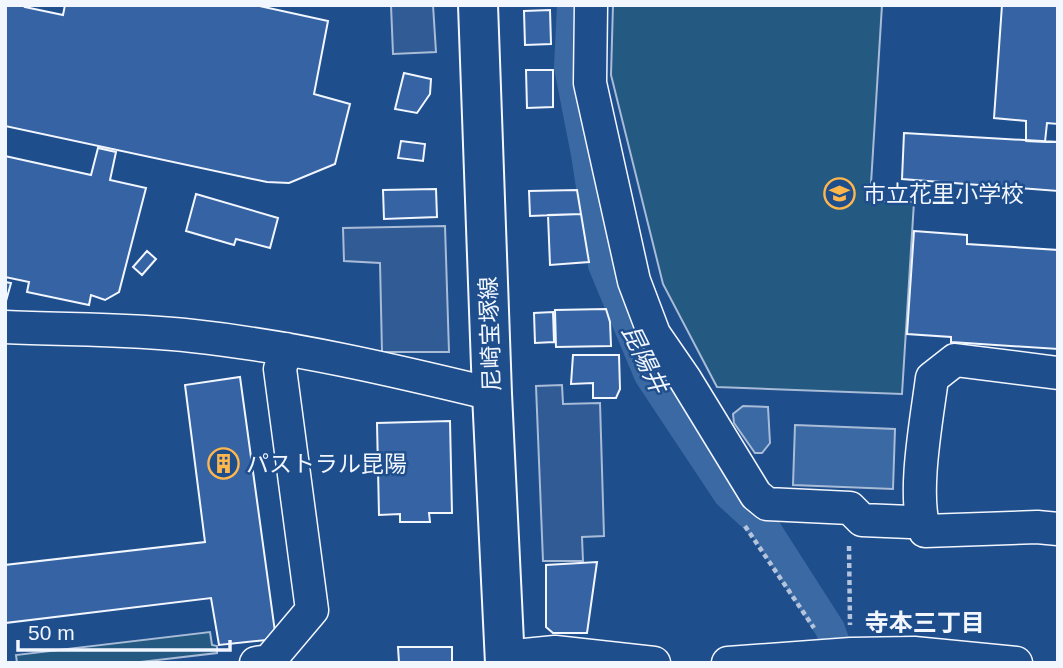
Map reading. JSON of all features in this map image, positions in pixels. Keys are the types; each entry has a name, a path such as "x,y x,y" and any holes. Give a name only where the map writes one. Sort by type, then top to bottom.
{"main road":[{"name":"尼崎宝塚線","path":"478,5 505,660"}],"street":[{"path":"591,5 590,83 634,281 654,334 685,379 746,504 850,508 862,520 910,522 920,517"},
{"path":"5,327 189,335 349,360 492,394"},
{"path":"256,663 269,661 312,610 280,369 286,349"},
{"path":"1058,373 955,360 932,378 922,458 920,517 925,531 1037,527 1058,529"},
{"path":"505,660 555,652 654,663"},
{"path":"729,663 836,655 914,653 1016,663"}],"path":[{"path":"746,504 814,628 836,655"},
{"path":"836,655 848,531 862,520"}],"shaded area":[{"path":"391,5 433,5 436,52 393,54"},
{"path":"613,5 882,5 870,200 914,202 902,394 717,387 663,284 611,75"},
{"path":"445,226 449,352 382,352 380,263 344,261 343,228"},
{"path":"562,385 563,404 600,403 604,536 582,537 583,561 543,561 536,386"},
{"path":"743,406 768,407 770,443 762,453 755,453 734,423 733,414"},
{"path":"795,425 895,429 893,489 793,485"},
{"path":"210,632 212,645 217,646 217,653 132,663 17,663 16,655"}],"building":[{"path":"5,5 26,5 25,7 63,15 65,5 255,5 328,21 314,94 350,104 335,164 289,183 267,182 5,126"},
{"path":"1002,5 1058,5 1058,124 1047,123 1045,142 1026,141 1026,121 994,118"},
{"path":"550,10 551,44 525,45 524,11"},
{"path":"526,70 553,70 553,107 527,108"},
{"path":"404,73 431,79 430,94 417,113 395,109"},
{"path":"904,133 1058,142 1058,191 902,179"},
{"path":"401,141 425,144 423,161 398,158"},
{"path":"98,148 116,152 110,180 146,188 119,292 105,300 91,295 89,305 27,292 29,282 5,277 5,156 91,175"},
{"path":"436,189 437,217 384,219 383,190"},
{"path":"577,190 581,214 530,216 529,191"},
{"path":"196,194 278,218 270,248 236,239 234,245 186,231"},
{"path":"581,214 589,262 550,265 548,215"},
{"path":"914,231 967,235 967,244 1058,250 1058,349 951,342 951,337 907,334"},
{"path":"147,251 156,259 142,275 133,267"},
{"path":"5,282 11,283 6,301 5,301"},
{"path":"606,309 610,322 611,346 556,347 555,310"},
{"path":"553,312 554,342 535,343 534,313"},
{"path":"573,355 619,355 620,389 616,398 593,398 593,383 571,384"},
{"name":"パストラル昆陽","path":"240,377 276,639 219,645 211,598 5,623 5,565 205,542 185,385"},
{"path":"450,421 452,513 429,513 430,522 400,522 400,514 379,515 377,423"},
{"path":"597,562 587,633 553,633 546,627 546,565"},
{"path":"398,647 452,647 452,663 399,663"}],"waterway":[{"name":"昆陽井","path":"572,5 569,67 603,265 649,375 728,494 766,529 830,629 842,663"}],"place":[{"name":"市立花里小学校","path":"840,194"},
{"name":"パストラル昆陽","path":"223,464"}],"district":[{"name":"寺本三丁目","path":"925,622"}]}
